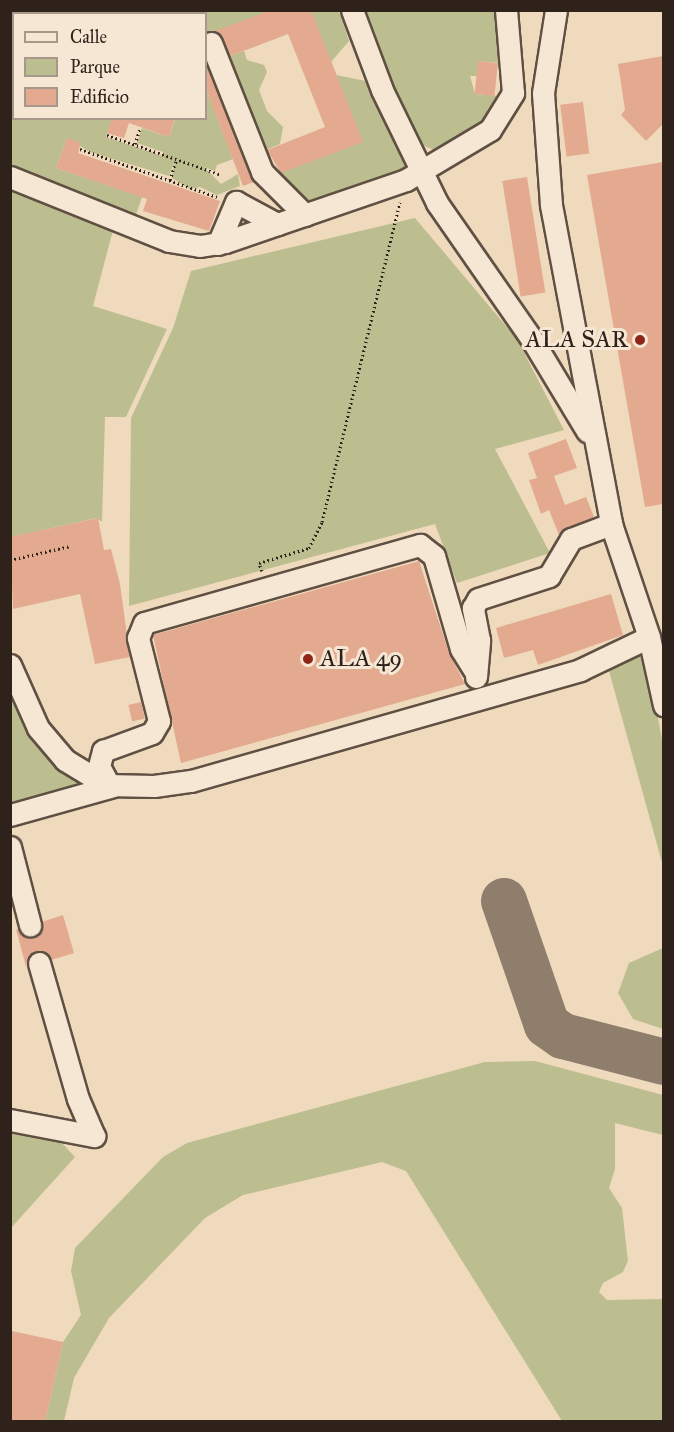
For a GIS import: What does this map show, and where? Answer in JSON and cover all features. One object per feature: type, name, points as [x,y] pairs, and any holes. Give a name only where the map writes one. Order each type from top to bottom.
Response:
[{"type":"lane","points":[[352,10],[414,176],[544,358],[594,441]]},
{"type":"lane","points":[[10,177],[154,237],[193,246],[218,244],[264,223],[305,215],[414,176],[490,130],[507,108],[513,88],[506,10]]},
{"type":"lane","points":[[556,10],[544,75],[543,130],[578,352],[611,524],[649,637],[663,705]]},
{"type":"lane","points":[[212,43],[262,172],[266,192],[264,223]]},
{"type":"lane","points":[[262,172],[305,215]]},
{"type":"lane","points":[[218,244],[234,203],[244,202],[264,223]]},
{"type":"lane","points":[[544,358],[561,367],[571,363],[578,352]]},
{"type":"lane","points":[[474,670],[480,640],[473,608],[478,599],[549,576],[571,539],[611,524]]},
{"type":"lane","points":[[111,786],[99,766],[103,751],[152,732],[159,721],[138,638],[144,623],[420,545],[434,556],[461,649],[474,670],[483,698]]},
{"type":"lane","points":[[30,925],[10,846],[20,812],[111,786],[191,781],[580,670],[649,637]]},
{"type":"lane","points":[[10,665],[46,739],[75,768],[111,786]]},
{"type":"lane","points":[[10,1120],[94,1136],[78,1099],[39,963]]},
{"type":"path","points":[[135,144],[140,129]]},
{"type":"path","points":[[107,135],[219,174]]},
{"type":"path","points":[[80,149],[228,200]]},
{"type":"path","points":[[170,180],[177,159]]},
{"type":"path","points":[[267,561],[309,548],[322,522],[414,176]]},
{"type":"path","points":[[10,560],[70,546]]},
{"type":"green space","points":[[115,10],[271,11],[207,36],[207,12]]},
{"type":"green space","points":[[10,11],[70,11],[12,12],[12,120],[112,120],[106,137],[163,156],[163,152],[137,143],[142,128],[169,137],[175,120],[207,120],[207,92],[233,159],[217,165],[215,171],[204,167],[221,184],[238,174],[240,186],[217,195],[200,187],[190,189],[172,178],[174,163],[169,176],[90,152],[67,138],[56,168],[142,197],[134,221],[11,169]]},
{"type":"green space","points":[[311,11],[339,11],[349,41],[331,62]]},
{"type":"green space","points":[[364,11],[503,11],[501,63],[478,61],[477,76],[470,76],[475,94],[499,96],[497,115],[438,152],[416,142]]},
{"type":"green space","points":[[244,51],[247,60],[264,65],[267,72],[259,90],[267,111],[283,127],[280,144],[263,151],[227,57]]},
{"type":"green space","points":[[336,75],[366,81],[406,167],[305,205],[272,176],[362,142]]},
{"type":"green space","points":[[10,186],[113,230],[93,306],[167,329],[126,417],[105,417],[102,522],[97,518],[11,537]]},
{"type":"green space","points":[[415,218],[517,339],[564,430],[495,449],[550,553],[457,583],[435,524],[129,606],[131,418],[173,328],[191,271]]},
{"type":"green space","points":[[638,655],[648,665],[663,745],[663,866],[609,671]]},
{"type":"green space","points":[[19,698],[80,787],[11,807],[11,700]]},
{"type":"green space","points":[[664,948],[663,1029],[633,1019],[618,993],[629,963]]},
{"type":"green space","points":[[535,1061],[663,1095],[663,1135],[615,1123],[615,1169],[609,1188],[622,1208],[628,1261],[623,1272],[603,1283],[599,1292],[607,1300],[663,1299],[663,1421],[562,1421],[406,1171],[382,1162],[243,1195],[205,1218],[109,1318],[74,1378],[64,1421],[45,1422],[63,1342],[81,1315],[71,1271],[75,1248],[163,1157],[187,1143],[485,1062]]},
{"type":"green space","points":[[10,1127],[60,1141],[75,1157],[11,1228]]},
{"type":"building","points":[[271,10],[311,10],[363,142],[281,173],[267,150],[325,127],[288,34],[230,56],[215,31]]},
{"type":"building","points":[[663,56],[663,124],[646,141],[621,115],[625,110],[618,64]]},
{"type":"building","points":[[478,61],[498,63],[494,96],[475,94]]},
{"type":"building","points":[[207,66],[254,182],[243,186],[207,92]]},
{"type":"building","points":[[583,102],[589,154],[567,156],[560,105]]},
{"type":"building","points":[[111,120],[174,120],[169,137],[129,123],[124,138],[107,133]]},
{"type":"building","points":[[67,138],[81,143],[78,153],[220,201],[209,231],[143,211],[147,199],[56,168]]},
{"type":"building","name":"ALA SAR","points":[[663,162],[663,504],[645,507],[587,175]]},
{"type":"building","points":[[527,177],[545,293],[521,296],[502,181]]},
{"type":"building","points":[[566,439],[577,468],[554,476],[565,505],[586,497],[594,517],[559,535],[549,510],[541,514],[529,480],[537,478],[528,453]]},
{"type":"building","points":[[98,518],[104,550],[111,549],[120,584],[130,657],[95,664],[80,594],[13,609],[10,537]]},
{"type":"building","name":"ALA 49","points":[[419,561],[449,653],[465,684],[181,763],[153,635]]},
{"type":"building","points":[[611,594],[623,635],[538,665],[533,650],[504,658],[496,628]]},
{"type":"building","points":[[141,702],[145,719],[132,721],[128,705]]},
{"type":"building","points":[[63,915],[74,953],[51,960],[36,951],[29,955],[26,967],[16,929],[34,937],[42,922]]},
{"type":"building","points":[[12,1331],[63,1342],[45,1422],[10,1422]]},
{"type":"taxiway","points":[[504,901],[547,1025],[563,1036],[664,1062]]},
{"type":"place","name":"ALA SAR","points":[[640,340]]},
{"type":"place","name":"ALA 49","points":[[308,659]]}]
